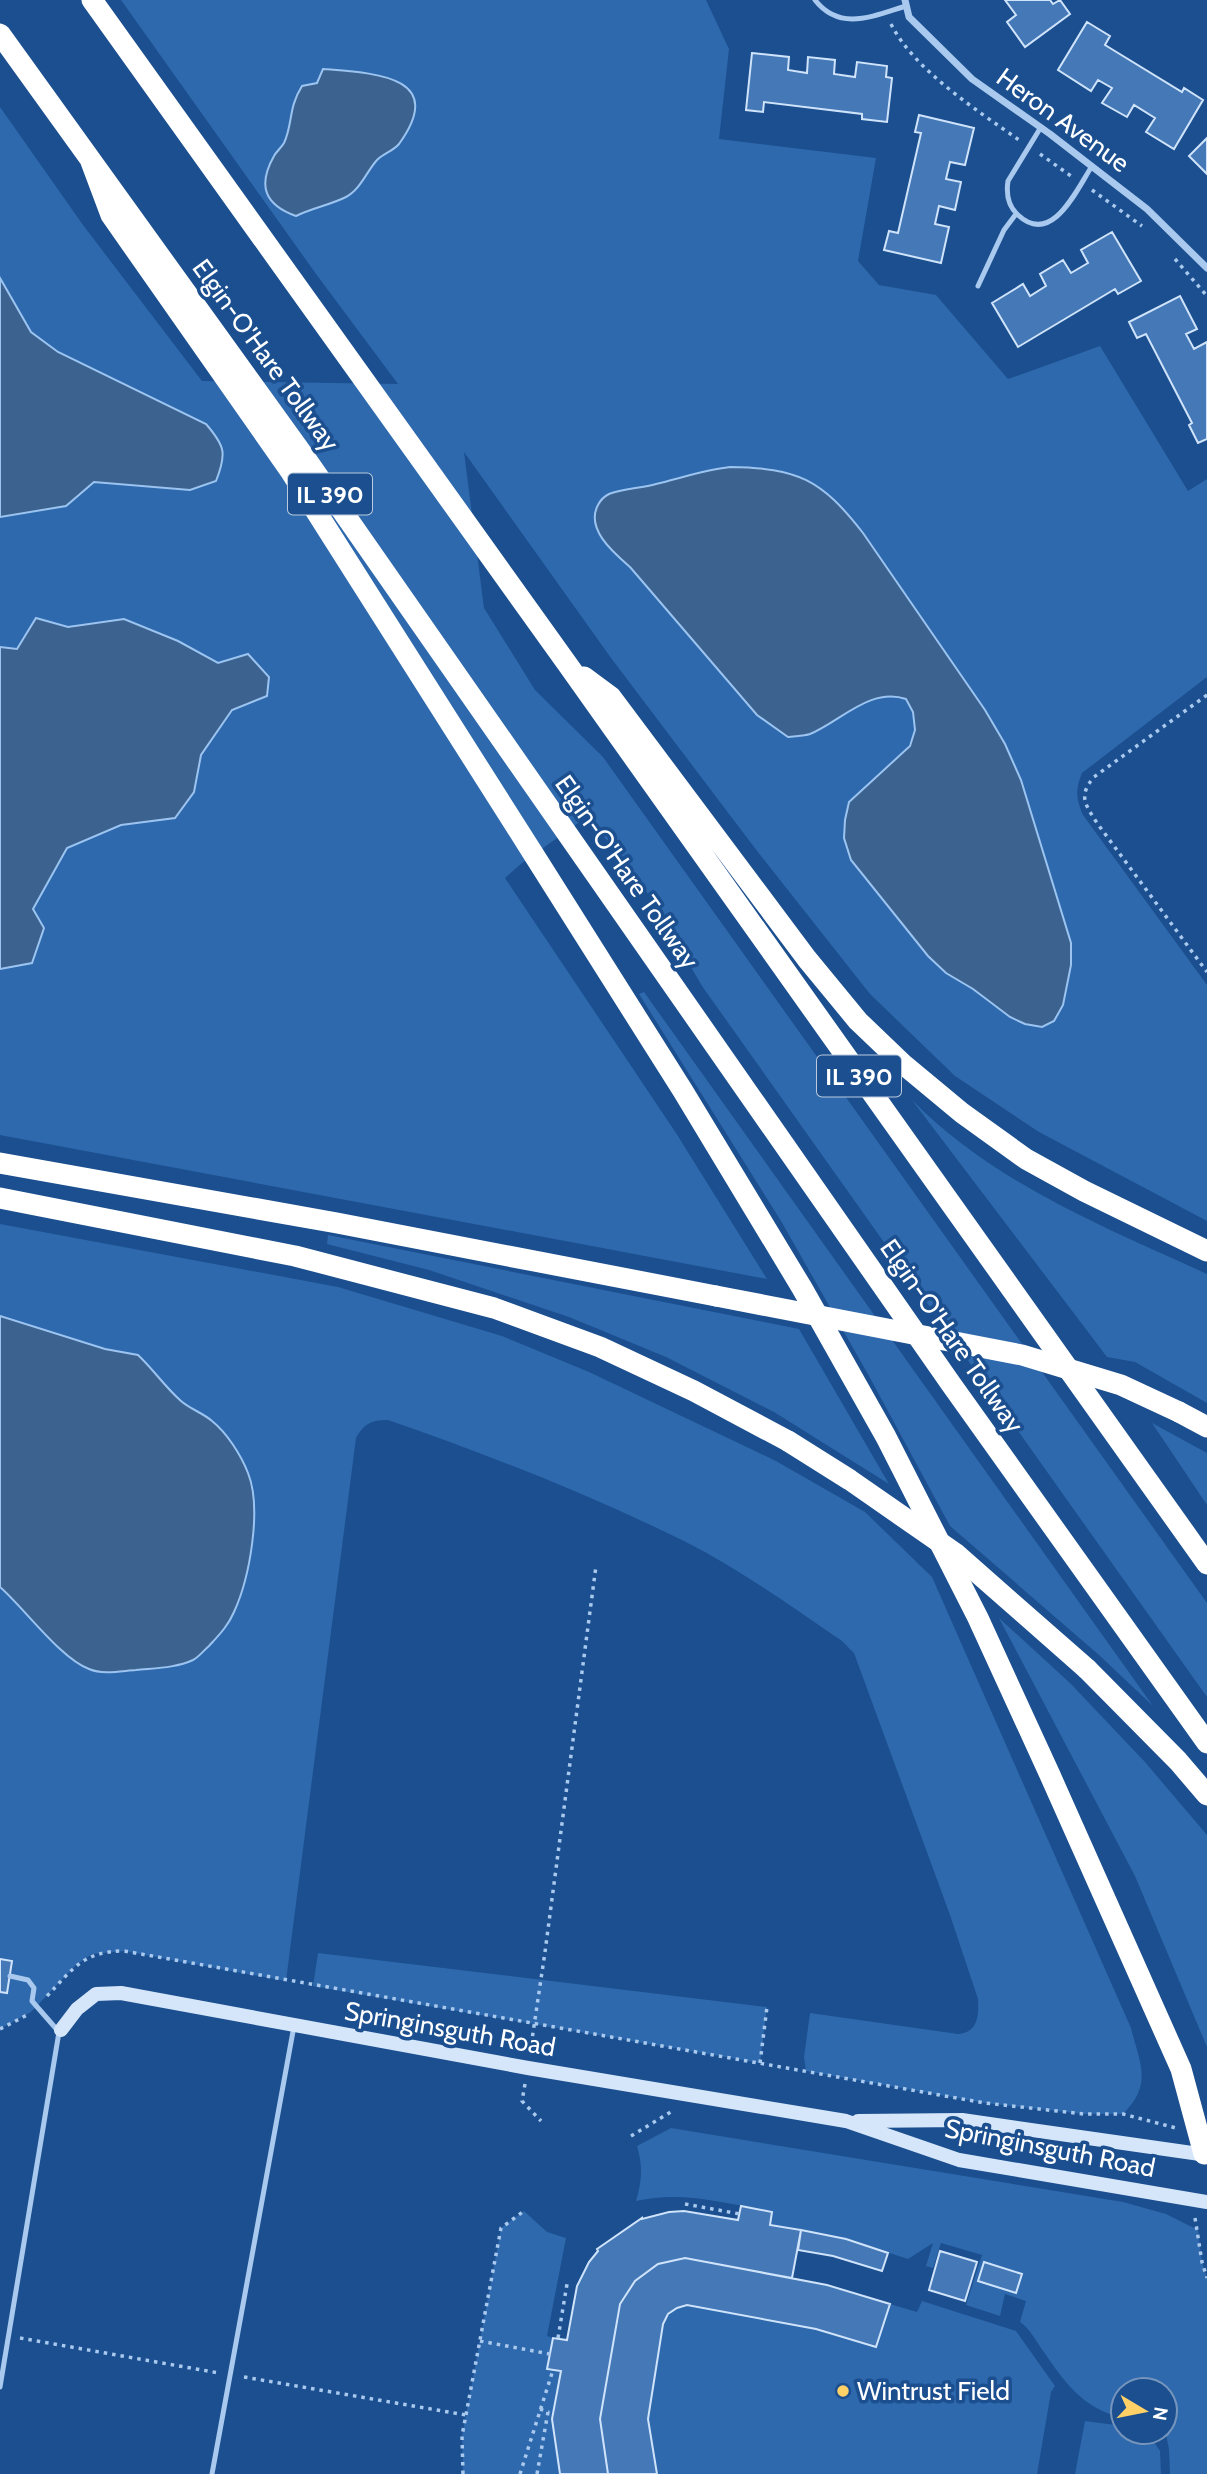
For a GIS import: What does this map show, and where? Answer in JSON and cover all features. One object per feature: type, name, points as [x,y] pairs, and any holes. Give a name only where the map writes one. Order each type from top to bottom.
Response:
[{"type":"highway","name":"IL 390","points":[[92,0],[1207,1564]]},
{"type":"highway","name":"Elgin-O'Hare Tollway","points":[[0,34],[299,448],[951,1384],[1207,1742]]},
{"type":"highway","points":[[90,159],[111,215],[291,472],[534,855],[711,1137],[802,1288],[886,1437],[978,1618],[1068,1813],[1181,2069],[1206,2158]]},
{"type":"highway","points":[[568,665],[611,697],[807,959],[858,1021],[903,1065],[962,1113],[1027,1158],[1084,1191],[1207,1251]]},
{"type":"highway","points":[[0,1163],[337,1223],[1022,1355],[1121,1385],[1207,1427]]},
{"type":"highway","points":[[0,1198],[295,1255],[494,1308],[600,1347],[694,1391],[788,1441],[850,1480],[955,1553],[1087,1669],[1178,1760],[1207,1795]]},
{"type":"street","name":"Heron Avenue","points":[[906,3],[909,17],[972,79],[1041,127],[1147,209],[1207,268]]},
{"type":"street","name":"Springinsguth Road","points":[[61,2030],[77,2009],[96,1994],[121,1993],[527,2068],[846,2121],[959,2160],[1207,2202]]},
{"type":"street","name":"Springinsguth Road","points":[[846,2121],[962,2120],[1206,2158]]},
{"type":"lane","points":[[815,0],[833,17],[858,20],[906,3]]},
{"type":"lane","points":[[1041,127],[1008,181],[1007,196],[1016,214],[1031,223],[1049,223],[1062,212],[1092,166]]},
{"type":"lane","points":[[978,286],[1004,230],[1016,214]]},
{"type":"lane","points":[[0,2386],[59,2032],[32,2001],[34,1988],[28,1980],[10,1976]]},
{"type":"lane","points":[[212,2474],[294,2026]]},
{"type":"path","points":[[1207,695],[1094,777],[1084,795],[1086,805],[1097,823],[1207,972]]},
{"type":"path","points":[[541,2121],[522,2102],[596,1566]]},
{"type":"path","points":[[0,2029],[31,2012],[76,1965],[92,1954],[124,1951],[985,2103],[1084,2114],[1123,2114],[1173,2127]]},
{"type":"path","points":[[760,2063],[767,2007]]},
{"type":"path","points":[[631,2136],[698,2096]]},
{"type":"path","points":[[685,2204],[740,2214]]},
{"type":"path","points":[[463,2474],[461,2436],[501,2228],[524,2211]]},
{"type":"path","points":[[1198,2230],[1207,2278]]},
{"type":"path","points":[[558,2338],[567,2284]]},
{"type":"path","points":[[480,2341],[550,2354]]},
{"type":"path","points":[[520,2474],[553,2370]]},
{"type":"path","points":[[537,2474],[548,2412],[540,2409]]},
{"type":"shaded area","points":[[121,0],[706,0],[729,49],[719,139],[876,158],[858,261],[879,285],[936,295],[1008,379],[1100,346],[1188,491],[1207,479],[1207,677],[1082,773],[1077,794],[1083,815],[1207,985],[1207,1221],[1039,1132],[955,1076],[870,994],[754,847],[611,658],[464,452],[484,608],[535,690],[603,757],[1207,1603],[1207,1697],[702,986],[649,895],[588,816],[505,878],[676,1133],[767,1279],[0,1135],[0,969],[32,963],[32,910],[67,848],[121,825],[175,818],[194,792],[201,755],[232,710],[267,696],[218,663],[178,641],[124,619],[68,627],[37,618],[17,649],[0,647],[0,517],[66,506],[94,482],[190,490],[126,387],[58,353],[31,332],[0,278],[0,107],[83,225],[202,381],[398,384],[316,274]],"holes":[[[317,83],[397,147],[379,158],[348,196],[296,216],[274,156],[284,143],[302,86]],[[730,467],[767,468],[791,473],[1005,744],[1021,780],[1071,943],[1068,983],[1054,1021],[989,1002],[946,973],[851,860],[898,760],[912,738],[913,716],[906,699],[893,697],[867,701],[808,734],[610,549],[607,494]]]},
{"type":"shaded area","points":[[323,69],[382,76],[398,82],[410,91],[415,104],[412,121],[399,144],[377,160],[351,194],[296,216],[271,200],[265,185],[266,176],[274,156],[287,136],[302,86],[317,83]]},
{"type":"shaded area","points":[[0,278],[31,332],[58,352],[206,424],[222,450],[222,463],[216,481],[190,490],[94,482],[66,506],[0,517]]},
{"type":"shaded area","points":[[730,467],[791,474],[806,480],[834,500],[863,533],[985,710],[1005,744],[1021,780],[1071,943],[1071,965],[1063,1005],[1054,1021],[1042,1027],[1025,1024],[1010,1017],[973,989],[946,973],[928,956],[851,860],[844,838],[849,802],[910,746],[915,730],[913,712],[906,699],[893,697],[868,701],[810,734],[788,737],[757,715],[630,567],[609,548],[598,531],[595,514],[599,503],[609,494]]},
{"type":"shaded area","points":[[36,618],[68,627],[124,619],[178,641],[218,663],[248,654],[269,677],[267,696],[232,710],[201,755],[194,792],[175,818],[121,825],[67,848],[33,909],[44,928],[32,963],[0,969],[0,647],[17,649]]},
{"type":"shaded area","points":[[644,992],[1153,1706],[1099,1655],[950,1526],[781,1221],[639,994]]},
{"type":"shaded area","points":[[912,1100],[943,1129],[1013,1179],[1089,1220],[1207,1274],[1207,1403],[1135,1362],[1107,1357]]},
{"type":"shaded area","points":[[0,1224],[338,1287],[502,1336],[589,1372],[776,1461],[865,1512],[932,1577],[1131,2028],[1142,2073],[1138,2093],[1132,2103],[1123,2114],[1084,2114],[985,2103],[806,2071],[804,2057],[810,2013],[958,2034],[973,2027],[978,2011],[978,1999],[950,1915],[854,1653],[842,1641],[764,1588],[684,1541],[538,1476],[388,1420],[369,1424],[356,1438],[286,1981],[124,1951],[92,1954],[76,1965],[31,2012],[0,2029],[0,1992],[7,1993],[12,1961],[0,1959]]},
{"type":"shaded area","points":[[328,1235],[799,1329],[889,1484],[774,1412],[666,1357],[569,1317],[429,1270],[327,1244]]},
{"type":"shaded area","points":[[0,1316],[105,1349],[138,1355],[181,1401],[218,1426],[242,1459],[252,1488],[254,1505],[252,1542],[245,1580],[229,1622],[193,1660],[173,1666],[118,1672],[89,1669],[55,1644],[0,1587]]},
{"type":"shaded area","points":[[1152,1423],[1207,1453],[1207,1505]]},
{"type":"shaded area","points":[[999,1618],[1070,1683],[1145,1762],[1207,1835],[1207,2047],[1135,1876]]},
{"type":"shaded area","points":[[318,1953],[767,2007],[760,2063],[313,1986]]},
{"type":"shaded area","points":[[671,2128],[1123,2202],[1166,2214],[1198,2230],[1207,2278],[1207,2474],[1170,2474],[1168,2446],[1179,2446],[1179,2376],[1109,2376],[1109,2413],[1096,2407],[1075,2392],[1029,2330],[1020,2322],[1026,2301],[1005,2294],[1000,2316],[966,2305],[982,2255],[941,2243],[933,2268],[926,2266],[933,2243],[908,2259],[846,2239],[770,2225],[772,2211],[688,2197],[636,2201],[641,2174],[637,2146]]},
{"type":"shaded area","points":[[524,2211],[547,2232],[566,2238],[547,2336],[553,2338],[548,2369],[561,2371],[552,2419],[560,2474],[463,2474],[462,2436],[501,2228]]},
{"type":"shaded area","name":"Wintrust Field","points":[[922,2301],[1016,2331],[1055,2386],[1051,2392],[1037,2474],[657,2474],[648,2419],[663,2324],[676,2309],[687,2305],[816,2329],[876,2347],[890,2304],[917,2312]]},
{"type":"shaded area","points":[[1085,2421],[1109,2424],[1109,2446],[1157,2446],[1160,2451],[1161,2474],[1075,2474]]},
{"type":"building","points":[[1005,0],[1050,0],[1053,4],[1060,0],[1070,14],[1025,47],[1007,22],[1016,15]]},
{"type":"building","points":[[1087,22],[1110,36],[1105,45],[1182,92],[1184,88],[1203,100],[1174,149],[1146,132],[1155,118],[1134,105],[1127,117],[1102,103],[1112,88],[1098,80],[1091,91],[1058,70]]},
{"type":"building","points":[[752,53],[789,57],[788,70],[807,73],[808,57],[835,60],[834,74],[855,77],[857,62],[887,66],[886,77],[892,78],[887,122],[862,119],[862,114],[764,102],[763,112],[746,110]]},
{"type":"building","points":[[919,115],[974,128],[965,165],[950,162],[946,179],[961,182],[955,210],[939,206],[935,224],[949,227],[941,263],[884,250],[889,231],[898,233],[921,133],[915,132]]},
{"type":"building","points":[[1207,138],[1207,174],[1189,156]]},
{"type":"building","points":[[1112,232],[1141,281],[1118,294],[1115,289],[1018,347],[992,303],[1023,284],[1030,296],[1046,286],[1040,274],[1063,260],[1071,273],[1088,263],[1081,250]]},
{"type":"building","points":[[1180,296],[1197,329],[1186,334],[1194,349],[1207,342],[1207,439],[1198,443],[1189,425],[1192,423],[1146,334],[1137,338],[1129,322]]},
{"type":"building","points":[[0,1959],[12,1961],[7,1993],[0,1992]]},
{"type":"building","points":[[741,2206],[772,2212],[770,2225],[801,2230],[792,2278],[685,2258],[658,2264],[635,2281],[620,2304],[600,2419],[608,2474],[560,2474],[552,2419],[561,2371],[547,2369],[553,2338],[567,2340],[577,2286],[597,2249],[642,2218],[684,2211],[738,2220]]},
{"type":"building","points":[[801,2230],[846,2239],[888,2253],[882,2271],[833,2256],[798,2250]]},
{"type":"building","points":[[940,2251],[977,2262],[965,2301],[929,2290]]},
{"type":"building","points":[[685,2258],[827,2285],[890,2304],[876,2347],[816,2329],[687,2305],[677,2308],[668,2314],[663,2324],[648,2419],[657,2474],[608,2474],[600,2419],[620,2304],[635,2281],[658,2264]]},
{"type":"building","points":[[984,2262],[1022,2274],[1016,2293],[978,2281]]},
{"type":"place","name":"Wintrust Field","points":[[843,2391]]}]
